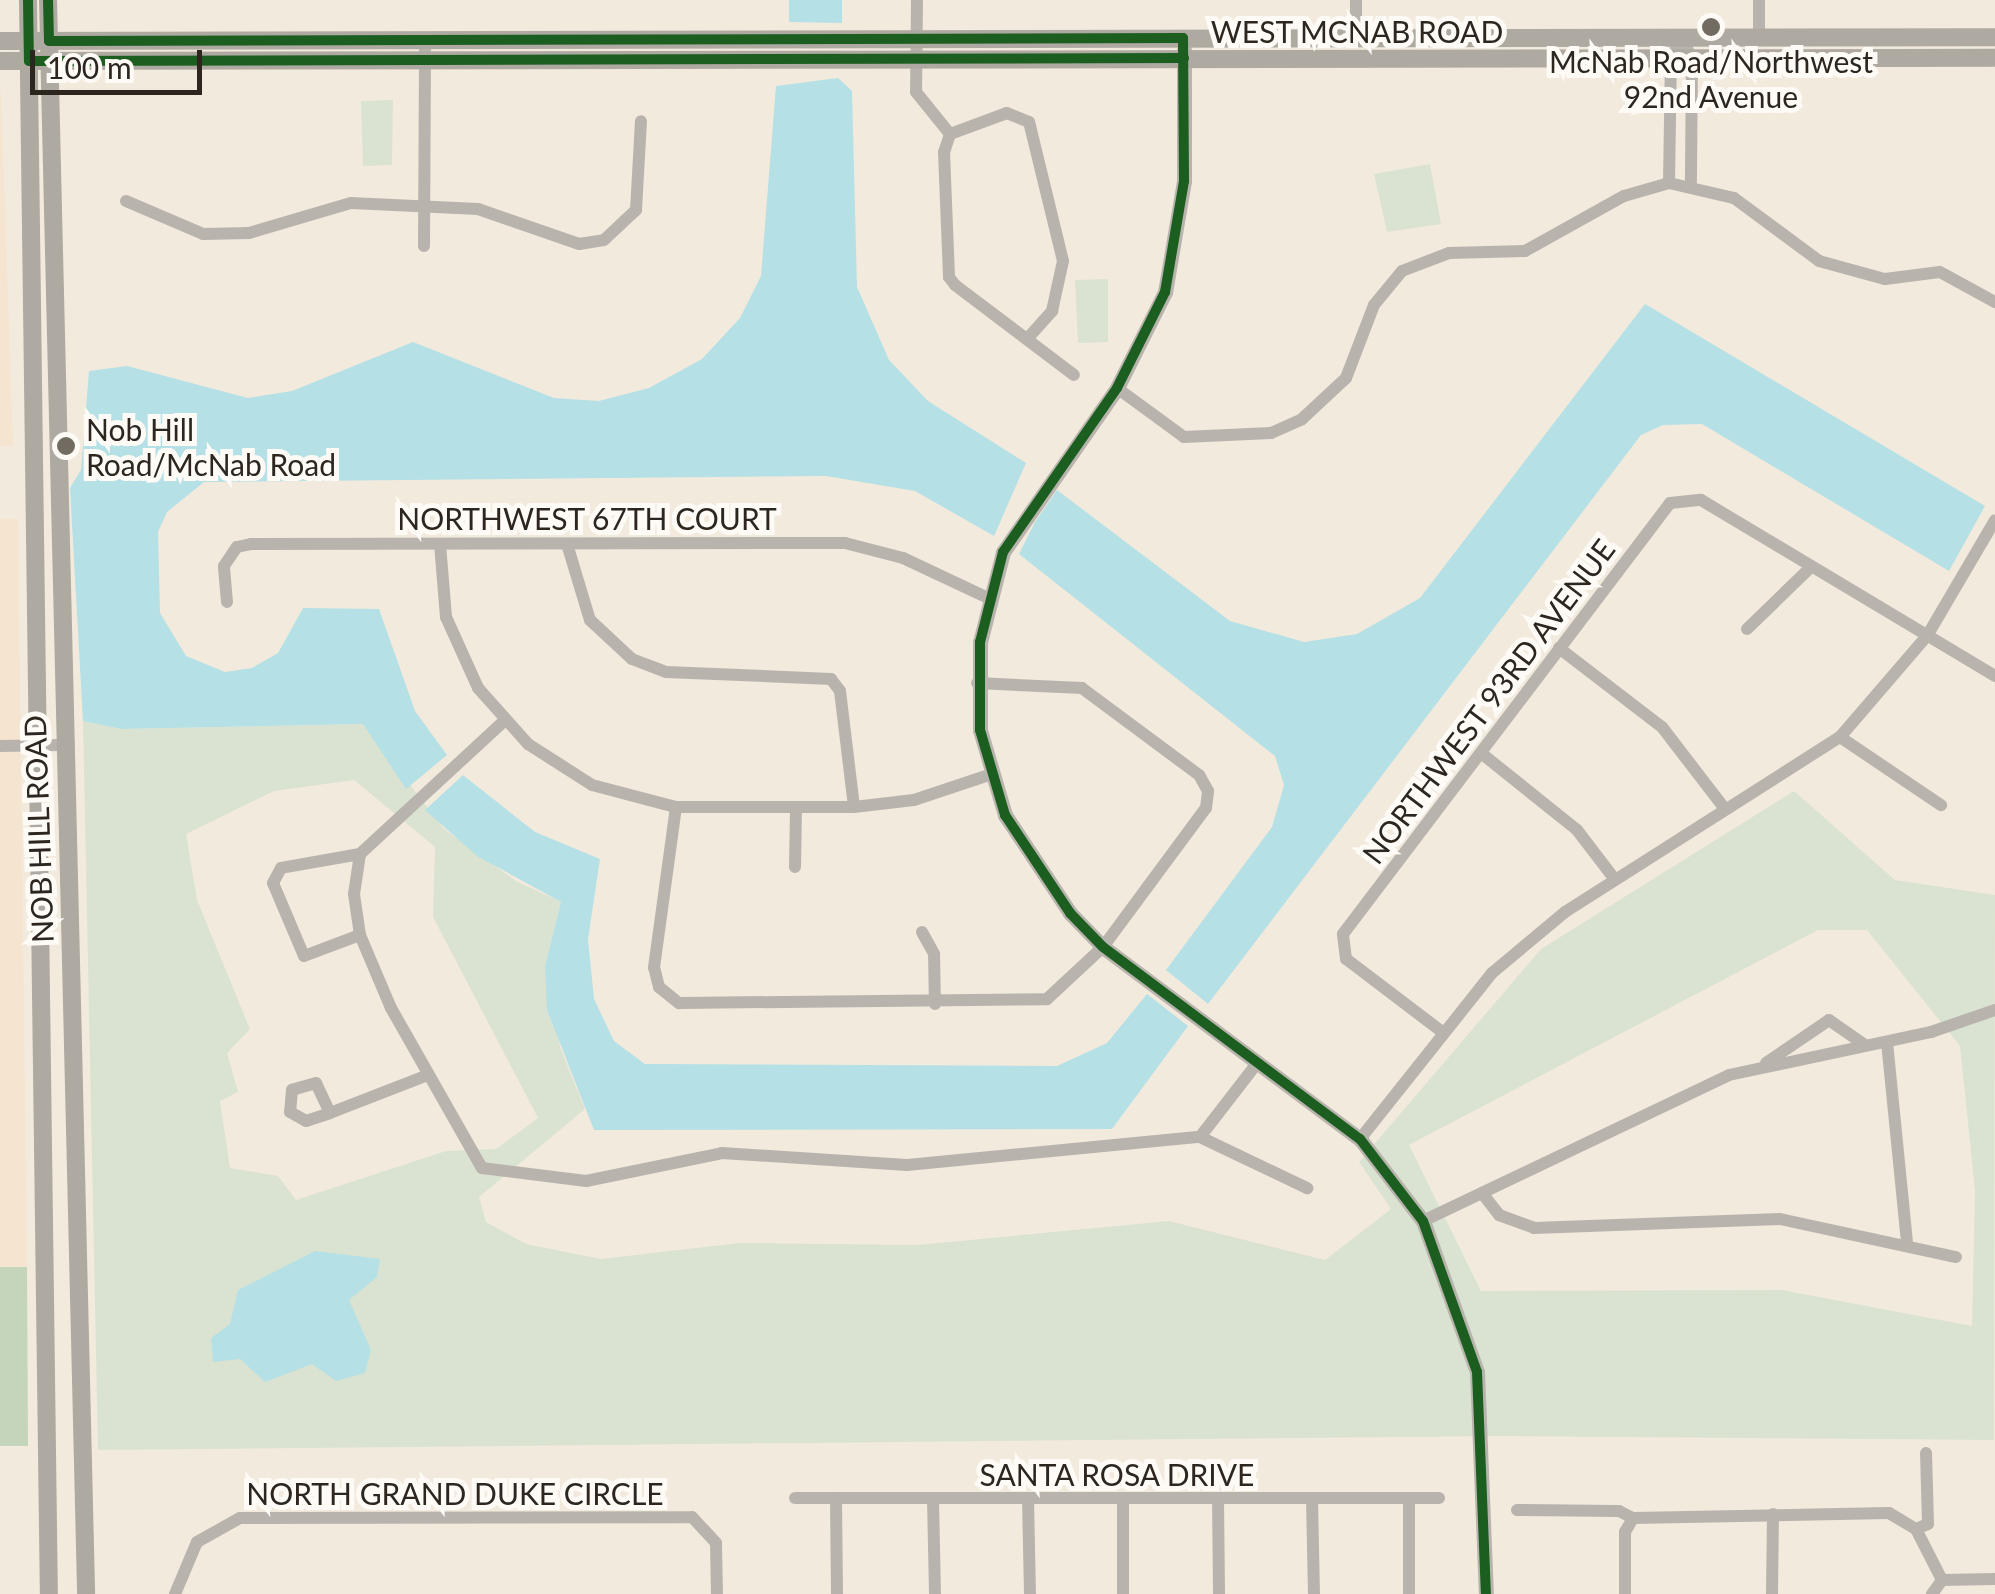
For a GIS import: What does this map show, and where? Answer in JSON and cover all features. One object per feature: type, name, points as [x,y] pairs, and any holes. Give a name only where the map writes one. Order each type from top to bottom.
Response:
[{"type":"main road","name":"NOB HILL ROAD","points":[[28,0],[34,746],[49,1594]]},
{"type":"main road","name":"NOB HILL ROAD","points":[[48,0],[61,745],[86,1594]]},
{"type":"main road","name":"WEST MCNAB ROAD","points":[[0,41],[1995,37]]},
{"type":"main road","name":"WEST MCNAB ROAD","points":[[0,62],[1995,58]]},
{"type":"street","points":[[916,0],[920,104],[950,134]]},
{"type":"street","points":[[1356,0],[1356,38]]},
{"type":"street","points":[[1759,0],[1759,37]]},
{"type":"street","points":[[1184,38],[1178,242],[1146,336],[1117,388],[1023,513],[986,597],[977,683],[989,775],[1023,851],[1103,947],[1360,1139],[1424,1221],[1477,1372],[1486,1594]]},
{"type":"street","points":[[1669,183],[1671,58],[1681,38]]},
{"type":"street","points":[[1681,38],[1692,58],[1691,182]]},
{"type":"street","points":[[424,246],[426,40]]},
{"type":"street","points":[[950,134],[1008,113],[1029,122],[1063,278],[1052,311],[1027,340]]},
{"type":"street","points":[[126,201],[182,228],[226,236],[338,205],[425,206],[507,216],[552,240],[604,240],[636,210],[640,121]]},
{"type":"street","points":[[950,134],[944,152],[949,277],[1074,376]]},
{"type":"street","points":[[1117,388],[1184,437],[1272,434],[1302,420],[1346,378],[1374,306],[1402,271],[1450,253],[1526,251],[1624,196],[1669,183],[1691,182],[1734,198],[1819,261],[1885,278],[1940,272],[1995,302]]},
{"type":"street","name":"NORTHWEST 93RD AVENUE","points":[[1441,1031],[1346,958],[1341,945],[1670,502],[1686,497],[1811,567]]},
{"type":"street","points":[[1360,1139],[1441,1031],[1492,973],[1614,877],[1840,736],[1926,636],[1995,520]]},
{"type":"street","name":"NORTHWEST 67TH COURT","points":[[228,602],[224,566],[238,547],[440,544],[846,543],[903,558],[986,597]]},
{"type":"street","points":[[440,544],[446,617],[504,722],[592,785],[676,806],[889,806],[989,775]]},
{"type":"street","points":[[567,544],[590,620],[632,659],[666,672],[830,680],[840,690],[854,806]]},
{"type":"street","points":[[1747,629],[1811,567],[1995,676]]},
{"type":"street","points":[[1559,648],[1662,727],[1724,808]]},
{"type":"street","points":[[676,806],[654,944],[666,996],[680,1003],[935,1004],[1047,999],[1103,947],[1206,808],[1208,791],[1199,775],[1082,688],[977,683]]},
{"type":"street","points":[[360,935],[304,956],[274,874],[360,854],[504,722]]},
{"type":"street","points":[[1840,736],[1942,805]]},
{"type":"street","points":[[0,746],[61,745]]},
{"type":"street","points":[[1481,753],[1577,830],[1614,877]]},
{"type":"street","points":[[795,866],[796,808]]},
{"type":"street","points":[[360,854],[360,935],[428,1075],[482,1168],[561,1181],[722,1153],[908,1165],[1200,1138],[1307,1188]]},
{"type":"street","points":[[922,932],[934,954],[935,1004]]},
{"type":"street","points":[[1764,1066],[1887,1042],[1995,1010]]},
{"type":"street","points":[[1424,1221],[1764,1066],[1829,1020],[1866,1045]]},
{"type":"street","points":[[1887,1042],[1907,1241]]},
{"type":"street","points":[[1200,1138],[1258,1062]]},
{"type":"street","points":[[330,1113],[428,1075]]},
{"type":"street","points":[[1482,1193],[1500,1215],[1534,1228],[1780,1220],[1907,1241],[1929,1256],[1956,1257]]},
{"type":"street","points":[[1916,1529],[1928,1524],[1926,1453]]},
{"type":"street","name":"SANTA ROSA DRIVE","points":[[795,1498],[1439,1498]]},
{"type":"street","points":[[836,1498],[837,1594]]},
{"type":"street","points":[[1123,1498],[1123,1594]]},
{"type":"street","points":[[1218,1498],[1219,1594]]},
{"type":"street","points":[[933,1499],[935,1594]]},
{"type":"street","points":[[1028,1499],[1030,1594]]},
{"type":"street","points":[[1312,1499],[1314,1594]]},
{"type":"street","points":[[1409,1499],[1410,1594]]},
{"type":"street","points":[[1517,1510],[1619,1510],[1633,1518],[1890,1514],[1916,1529],[1942,1580]]},
{"type":"street","points":[[1772,1594],[1773,1514]]},
{"type":"street","name":"NORTH GRAND DUKE CIRCLE","points":[[176,1594],[197,1542],[240,1518],[692,1517],[712,1532],[717,1594]]},
{"type":"street","points":[[1626,1594],[1633,1518]]},
{"type":"street","points":[[1942,1580],[1995,1579]]},
{"type":"street","points":[[1932,1594],[1942,1580]]},
{"type":"shaded area","points":[[1,92],[13,446],[0,446]]},
{"type":"shaded area","points":[[0,519],[18,519],[27,1267],[0,1267]]},
{"type":"green space","points":[[393,100],[392,165],[363,166],[361,101]]},
{"type":"green space","points":[[1430,164],[1441,224],[1387,232],[1374,174]]},
{"type":"green space","points":[[1108,279],[1108,342],[1078,343],[1075,280]]},
{"type":"green space","points":[[83,721],[121,729],[363,724],[444,829],[516,881],[561,902],[545,966],[560,1047],[585,1109],[479,1197],[486,1222],[526,1244],[601,1259],[739,1243],[917,1245],[1169,1221],[1325,1260],[1391,1209],[1359,1162],[1541,949],[1794,791],[1895,880],[1995,895],[1994,1440],[1502,1436],[98,1450]],"holes":[[[354,780],[435,847],[433,917],[538,1118],[496,1149],[446,1151],[296,1200],[278,1176],[230,1168],[220,1101],[238,1092],[227,1053],[250,1029],[197,900],[186,834],[274,791]],[[1818,930],[1867,930],[1960,1046],[1975,1191],[1972,1326],[1782,1290],[1481,1291],[1409,1145]]]},
{"type":"green space","points":[[0,1267],[27,1267],[28,1446],[0,1446]]},
{"type":"water","points":[[789,0],[842,0],[842,23],[789,22]]},
{"type":"water","points":[[838,78],[852,91],[857,287],[889,360],[928,401],[1026,463],[994,536],[915,491],[826,476],[204,482],[167,512],[158,532],[160,613],[186,656],[225,672],[252,668],[278,653],[303,608],[379,609],[415,711],[447,755],[406,789],[363,724],[121,729],[83,721],[70,488],[81,470],[89,371],[127,366],[248,398],[292,391],[413,342],[554,398],[599,401],[649,388],[702,359],[740,318],[761,276],[776,86]]},
{"type":"water","points":[[1645,304],[1985,506],[1949,571],[1702,424],[1663,425],[1641,435],[1208,1004],[1166,970],[1272,827],[1284,785],[1275,756],[1019,554],[1035,522],[1057,490],[1230,621],[1304,642],[1357,634],[1420,598]]},
{"type":"water","points":[[463,775],[535,832],[600,859],[588,939],[594,999],[614,1041],[645,1064],[1057,1066],[1107,1043],[1147,994],[1188,1026],[1112,1129],[594,1130],[547,1010],[545,966],[561,902],[477,856],[425,810]]},
{"type":"water","points":[[315,1251],[380,1259],[377,1277],[349,1300],[371,1350],[365,1373],[336,1381],[312,1364],[265,1382],[240,1359],[213,1362],[211,1338],[230,1324],[238,1290]]},
{"type":"cycle path","points":[[28,0],[29,61],[1184,58]]},
{"type":"cycle path","points":[[48,0],[49,41],[1183,38],[1184,181],[1165,292],[1117,388],[1003,552],[980,642],[980,730],[1005,815],[1070,913],[1103,947],[1360,1139],[1423,1221],[1477,1372],[1486,1594]]},
{"type":"place","name":"McNab Road/Northwest 92nd Avenue","points":[[1711,27]]},
{"type":"place","name":"Nob Hill Road/McNab Road","points":[[66,446]]}]
